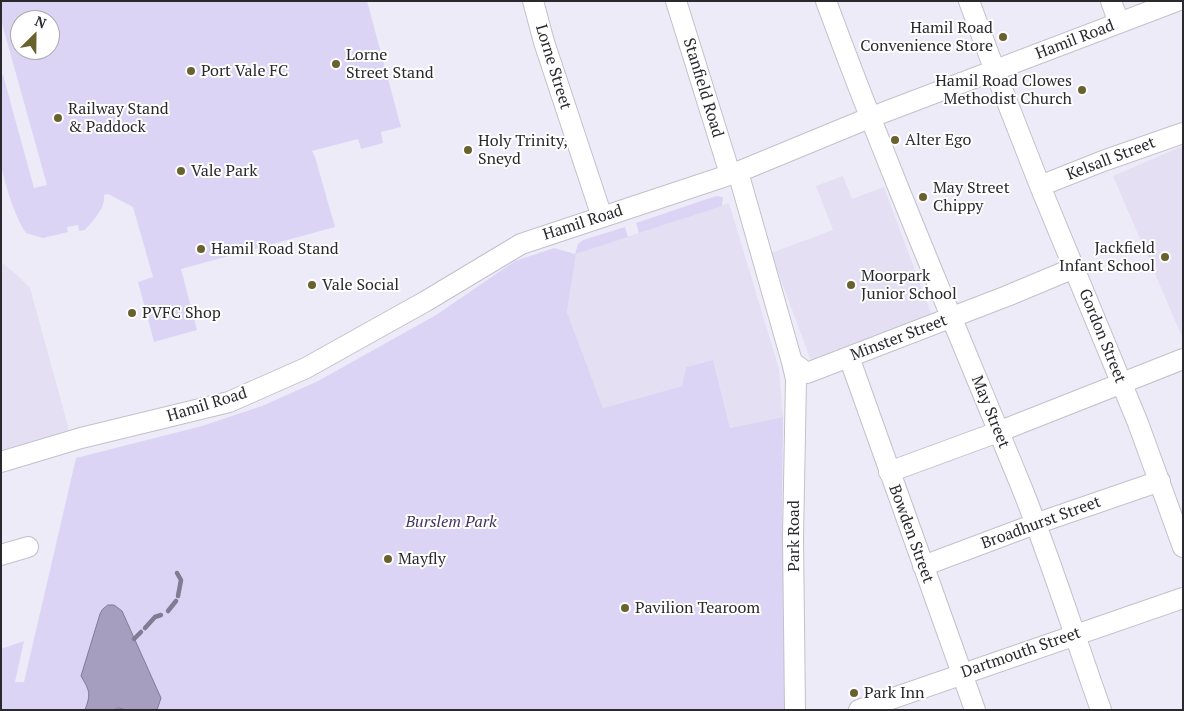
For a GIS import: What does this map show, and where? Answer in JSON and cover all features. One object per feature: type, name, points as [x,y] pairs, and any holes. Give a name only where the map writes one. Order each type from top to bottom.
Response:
[{"type":"street","name":"Lorne Street","points":[[533,1],[544,42],[602,217]]},
{"type":"street","name":"Stanfield Road","points":[[676,1],[734,173]]},
{"type":"street","name":"May Street","points":[[826,1],[869,118],[952,317],[1035,524],[1101,710]]},
{"type":"street","name":"Gordon Street","points":[[969,1],[1040,186],[1122,383],[1183,547]]},
{"type":"street","points":[[1111,1],[1119,23]]},
{"type":"street","name":"Hamil Road","points":[[1,462],[81,438],[229,402],[306,368],[426,301],[521,244],[734,173],[869,118],[1177,1]]},
{"type":"street","name":"Kelsall Street","points":[[1040,186],[1103,161],[1183,133]]},
{"type":"street","name":"Park Road","points":[[734,173],[799,368],[796,379],[793,532],[795,710]]},
{"type":"street","name":"Minster Street","points":[[799,368],[849,357],[1074,268]]},
{"type":"street","name":"Bowden Street","points":[[849,357],[975,710]]},
{"type":"street","points":[[889,472],[998,432],[1183,359]]},
{"type":"street","name":"Broadhurst Street","points":[[924,566],[1035,524],[1160,482]]},
{"type":"street","points":[[1,555],[28,547]]},
{"type":"street","name":"Dartmouth Street","points":[[859,710],[1183,598]]},
{"type":"shaded area","name":"Jackfield Infant School","points":[[1183,146],[1183,339],[1113,176]]},
{"type":"shaded area","name":"Moorpark Junior School","points":[[843,176],[852,199],[884,187],[932,316],[811,361],[771,253],[833,230],[816,186]]},
{"type":"shaded area","points":[[729,203],[779,369],[783,417],[730,428],[713,360],[686,367],[682,386],[603,408],[567,312],[576,254]]},
{"type":"shaded area","points":[[1,262],[30,288],[68,426],[68,442],[1,462]]},
{"type":"shaded area","points":[[108,605],[114,605],[122,611],[161,698],[157,710],[118,708],[113,710],[85,710],[89,693],[81,676],[100,614]]},
{"type":"green space","name":"Vale Park","points":[[1,1],[367,1],[401,127],[381,132],[383,143],[361,149],[358,139],[312,151],[335,227],[181,269],[197,330],[154,342],[138,282],[153,277],[133,207],[108,194],[104,195],[101,209],[85,230],[79,231],[78,225],[67,227],[68,232],[43,238],[26,233],[18,218],[7,188],[1,161],[1,75],[3,75],[34,188],[47,185],[12,60],[60,60],[60,10],[10,10],[10,52],[1,20]]},
{"type":"green space","points":[[716,196],[723,197],[722,206],[639,233],[636,223]]},
{"type":"green space","name":"Burslem Park","points":[[625,227],[628,237],[576,254],[567,312],[603,408],[682,386],[686,367],[713,360],[730,428],[783,417],[782,521],[790,710],[1,710],[1,649],[24,641],[15,682],[24,682],[76,458],[202,426],[262,406],[318,381],[436,315],[515,261],[554,248],[575,254],[578,244],[583,240]]},
{"type":"waterway","points":[[177,573],[181,580],[178,596]]},
{"type":"waterway","points":[[168,611],[176,601]]},
{"type":"waterway","points":[[145,628],[155,617],[161,615]]},
{"type":"waterway","points":[[134,639],[141,632]]},
{"type":"place","name":"Hamil Road Convenience Store","points":[[1003,37]]},
{"type":"place","name":"Lorne Street Stand","points":[[336,64]]},
{"type":"place","name":"Port Vale FC","points":[[191,71]]},
{"type":"place","name":"Hamil Road Clowes Methodist Church","points":[[1082,90]]},
{"type":"place","name":"Railway Stand & Paddock","points":[[58,118]]},
{"type":"place","name":"Alter Ego","points":[[895,140]]},
{"type":"place","name":"Holy Trinity, Sneyd","points":[[468,150]]},
{"type":"place","name":"Vale Park","points":[[181,171]]},
{"type":"place","name":"May Street Chippy","points":[[923,197]]},
{"type":"place","name":"Hamil Road Stand","points":[[201,249]]},
{"type":"place","name":"Jackfield Infant School","points":[[1165,257]]},
{"type":"place","name":"Vale Social","points":[[312,285]]},
{"type":"place","name":"Moorpark Junior School","points":[[851,285]]},
{"type":"place","name":"PVFC Shop","points":[[132,313]]},
{"type":"place","name":"Mayfly","points":[[388,559]]},
{"type":"place","name":"Pavilion Tearoom","points":[[625,608]]},
{"type":"place","name":"Park Inn","points":[[854,693]]}]
